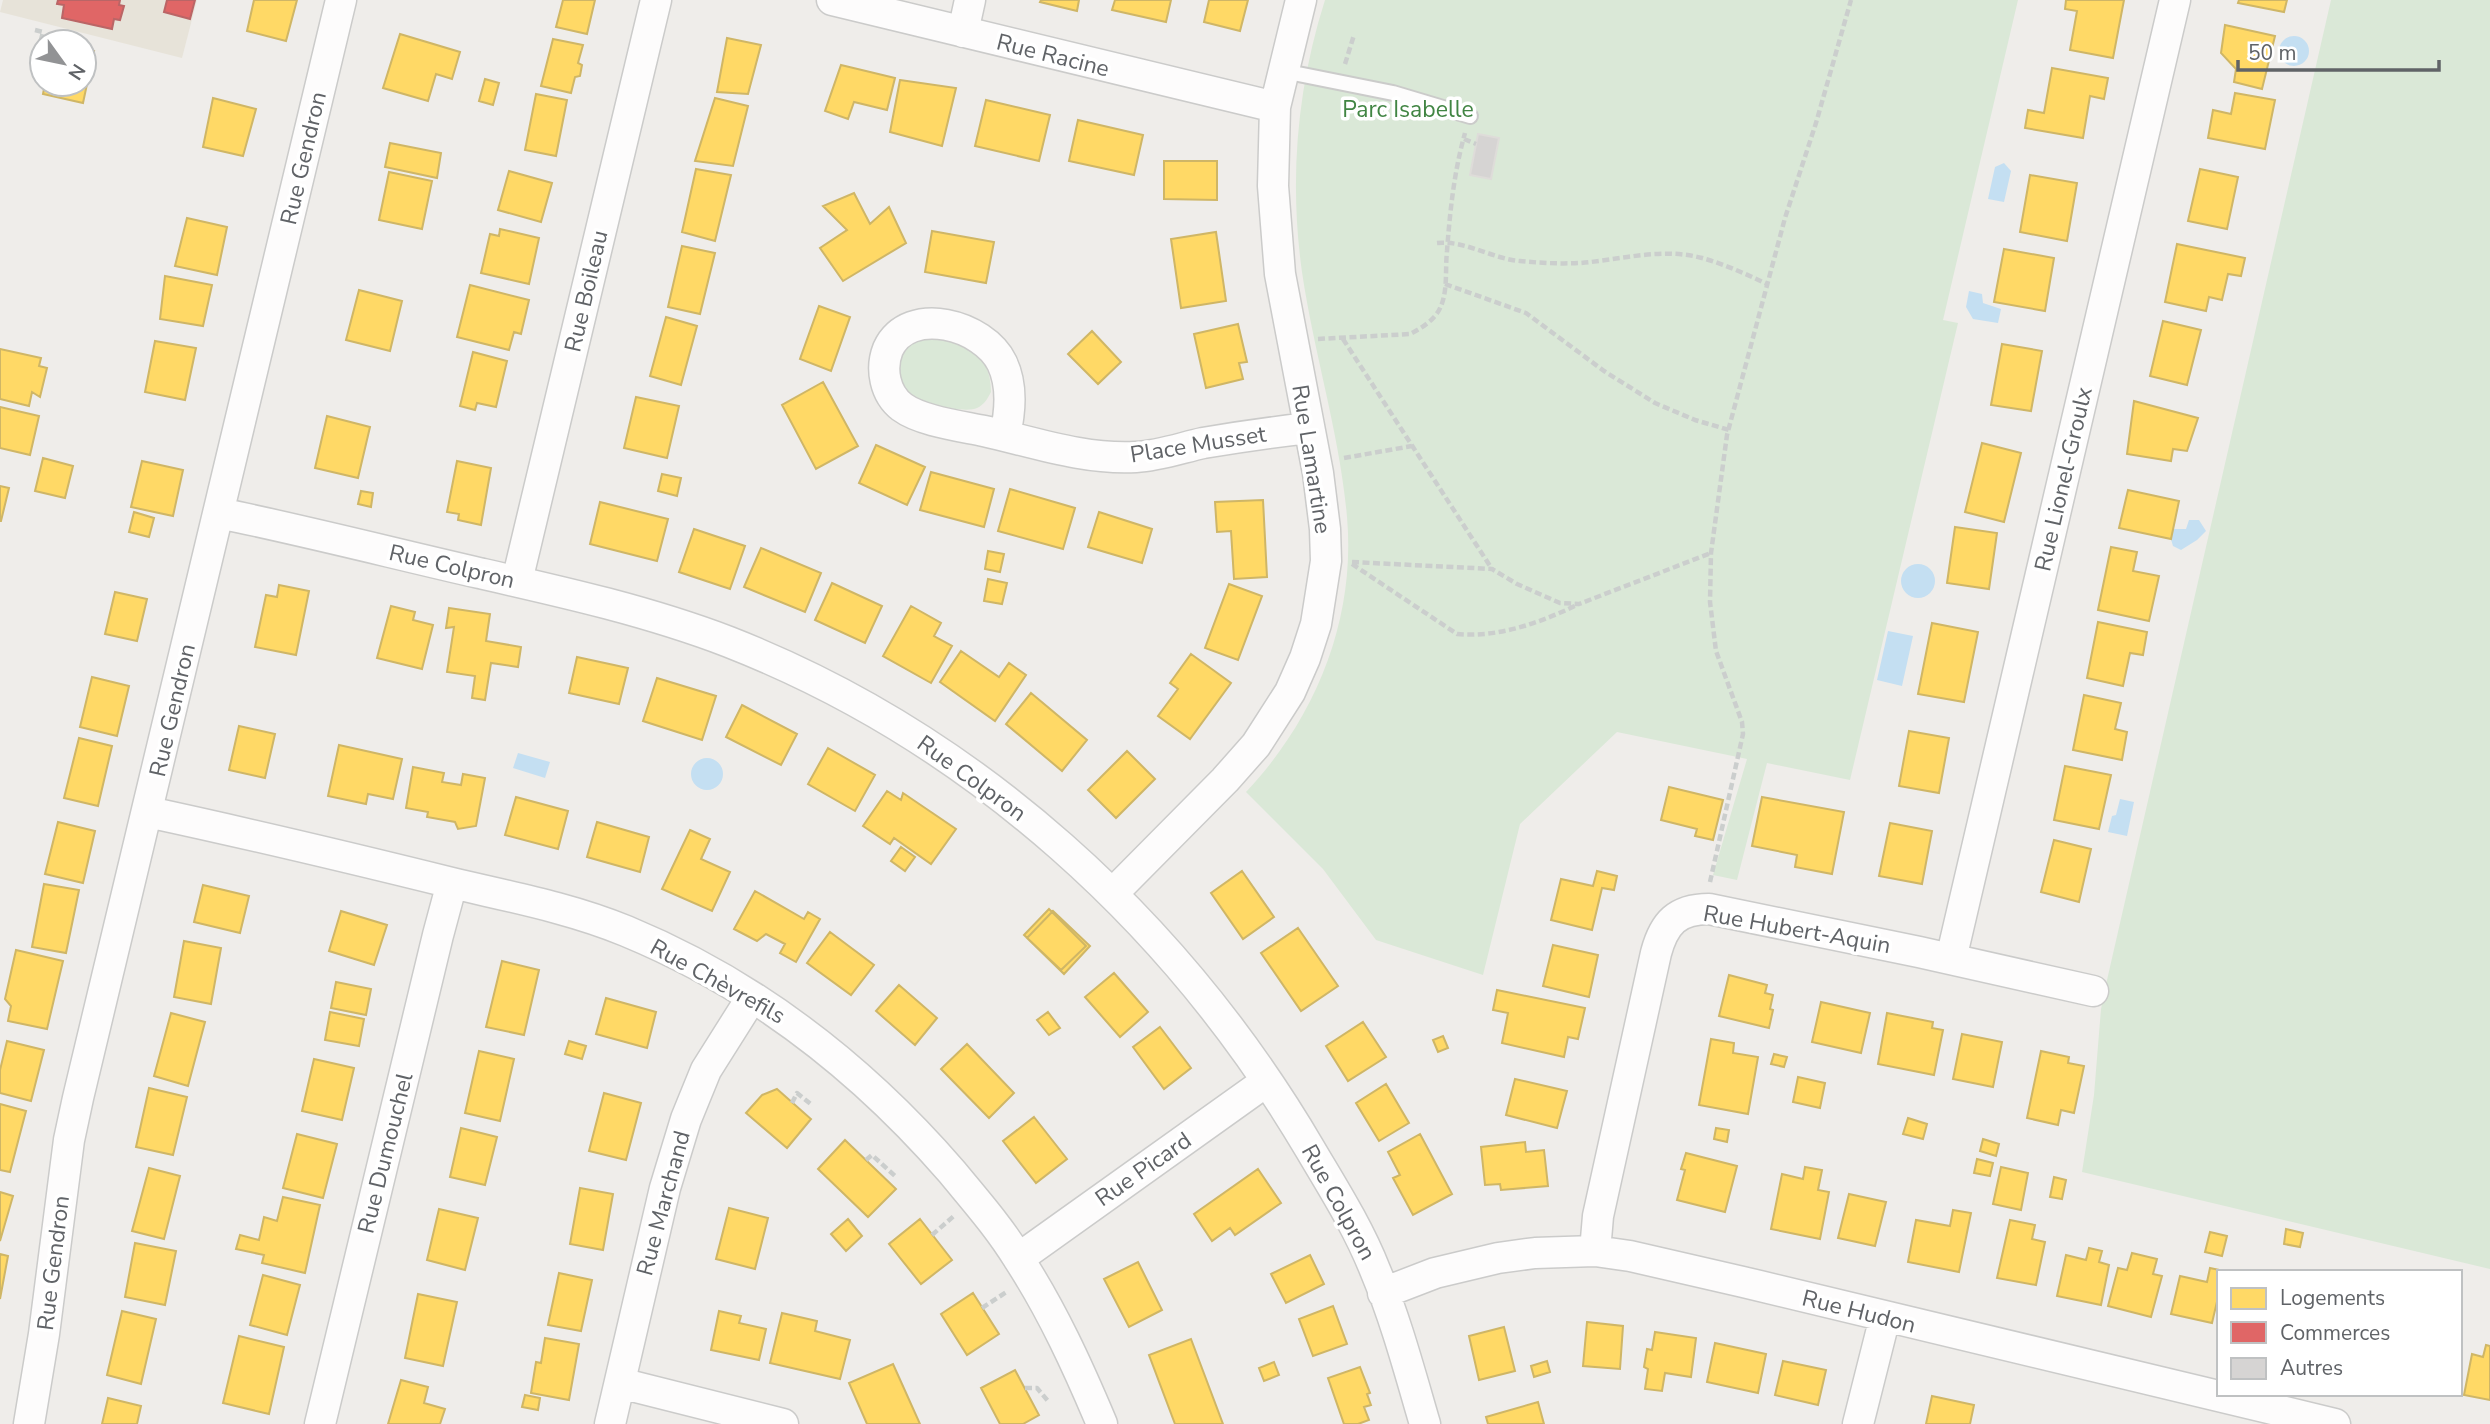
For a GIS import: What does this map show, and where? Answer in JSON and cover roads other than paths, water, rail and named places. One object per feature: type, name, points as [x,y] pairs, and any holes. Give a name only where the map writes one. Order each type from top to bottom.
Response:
[{"type":"street","name":"Rue Gendron","points":[[29,1424],[46,1320],[69,1140],[341,0]]},
{"type":"street","name":"Rue Boileau","points":[[517,581],[656,0]]},
{"type":"street","name":"Rue Racine","points":[[832,0],[1275,107]]},
{"type":"street","points":[[963,33],[970,0]]},
{"type":"street","name":"Rue Lamartine","points":[[1113,892],[1244,760],[1273,721],[1298,676],[1316,624],[1326,561],[1325,529],[1316,463],[1286,309],[1275,231],[1272,186],[1275,107],[1301,0]]},
{"type":"street","name":"Rue Lionel-Groulx","points":[[1951,959],[2175,0]]},
{"type":"street","name":"Place Musset","points":[[1005,436],[1010,404],[1008,385],[1002,363],[987,344],[969,332],[940,324],[915,325],[895,338],[885,359],[884,370],[886,383],[897,402],[905,409],[925,417],[1005,436],[1086,454],[1136,457],[1309,428]]},
{"type":"street","name":"Rue Colpron","points":[[219,513],[628,609],[726,641],[773,660],[851,699],[932,747],[1020,810],[1113,892],[1198,989],[1285,1107],[1347,1211],[1375,1270],[1425,1424]]},
{"type":"street","name":"Rue Chèvrefils","points":[[148,812],[453,883],[593,919],[688,960],[785,1017],[876,1092],[923,1139],[975,1199],[1019,1258],[1065,1342],[1102,1424]]},
{"type":"street","name":"Rue Dumouchel","points":[[320,1424],[438,935],[453,883]]},
{"type":"street","name":"Rue Hubert-Aquin","points":[[1595,1251],[1598,1216],[1661,936],[1669,923],[1690,911],[1709,909],[2093,991]]},
{"type":"street","name":"Rue Marchand","points":[[610,1424],[665,1188],[686,1119],[710,1062],[752,996]]},
{"type":"street","name":"Rue Picard","points":[[1019,1258],[1267,1081]]},
{"type":"street","name":"Rue Hudon","points":[[1383,1293],[1435,1273],[1497,1258],[1535,1253],[1595,1251],[1642,1259],[2217,1396]]},
{"type":"street","points":[[1858,1424],[1885,1317]]},
{"type":"street","points":[[620,1383],[783,1424]]},
{"type":"street","name":"Rue Hudon","points":[[2217,1396],[2335,1424]]},
{"type":"lane","points":[[1283,71],[1393,93],[1470,117]]},
{"type":"water","points":[[2294,36],[2305,40],[2309,51],[2305,62],[2294,66],[2283,62],[2279,51],[2283,40]]},
{"type":"water","points":[[2004,163],[2011,171],[2004,202],[1988,199],[1995,167]]},
{"type":"water","points":[[1969,291],[1982,294],[1983,303],[2001,309],[1998,323],[1973,319],[1966,307]]},
{"type":"water","points":[[2189,520],[2199,520],[2206,531],[2181,550],[2173,546],[2170,536],[2174,529],[2186,529]]},
{"type":"water","points":[[1918,564],[1930,569],[1935,581],[1930,593],[1918,598],[1906,593],[1901,581],[1906,569]]},
{"type":"water","points":[[1888,631],[1913,636],[1902,686],[1877,680]]},
{"type":"water","points":[[518,753],[550,762],[545,778],[513,768]]},
{"type":"water","points":[[707,758],[718,763],[723,774],[718,785],[707,790],[696,785],[691,774],[696,763]]},
{"type":"water","points":[[2120,799],[2134,802],[2127,836],[2108,832]]},
{"type":"park label","name":"Parc Isabelle","points":[[1408,109]]}]
